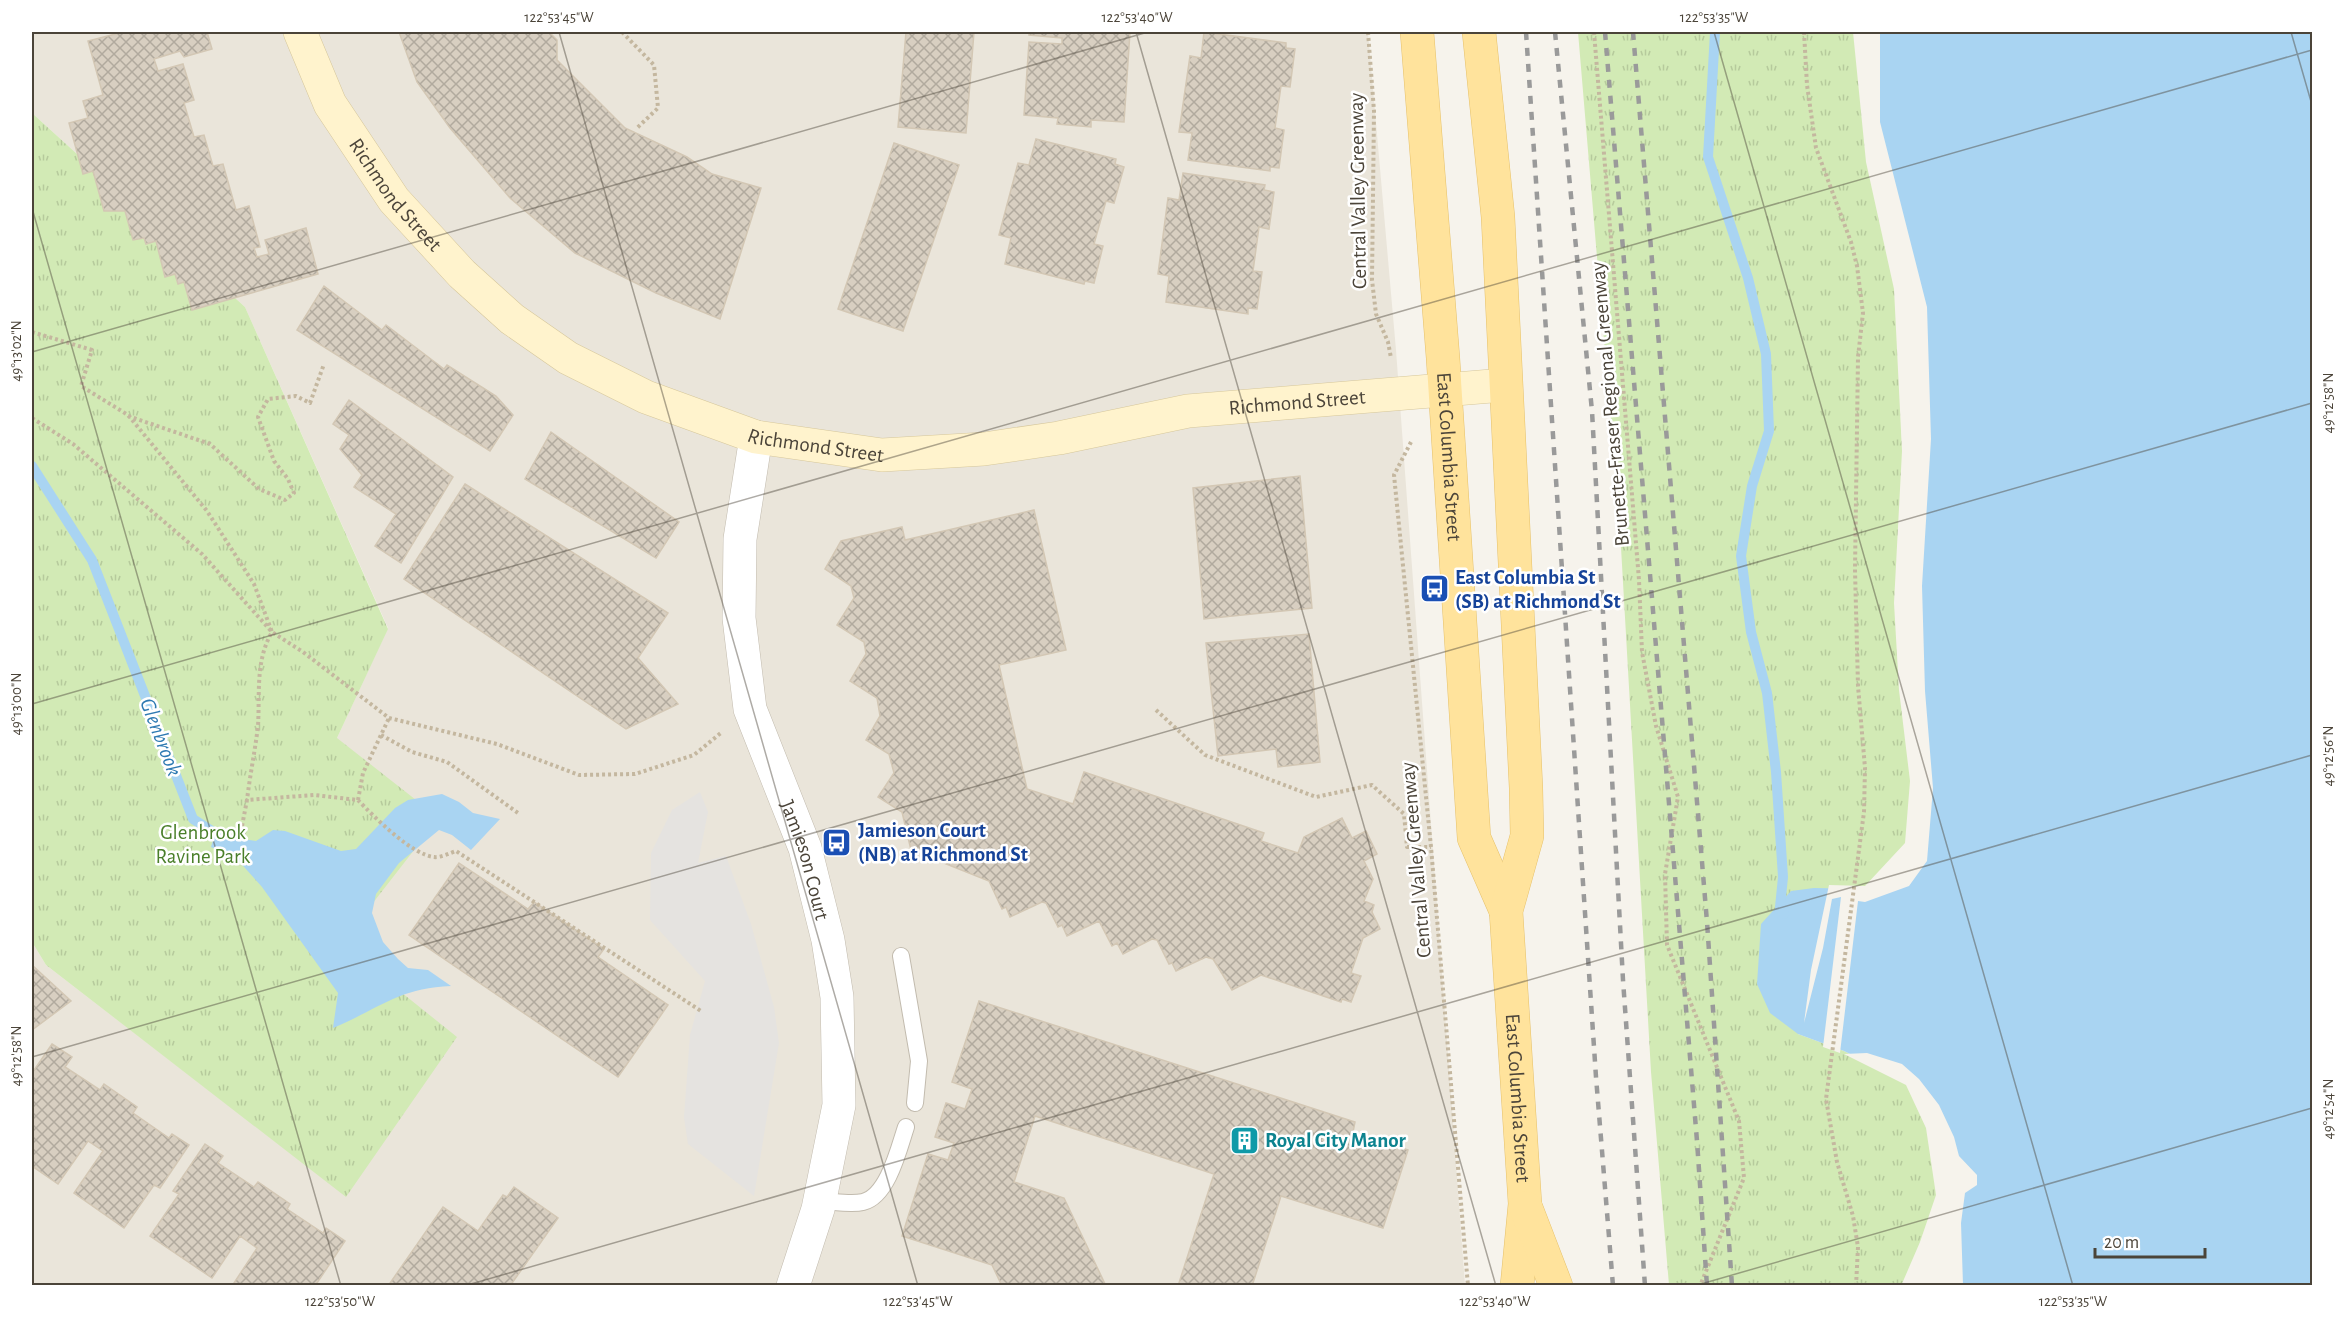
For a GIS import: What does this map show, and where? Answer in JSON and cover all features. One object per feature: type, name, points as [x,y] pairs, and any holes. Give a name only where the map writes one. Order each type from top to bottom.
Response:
[{"type":"main road","name":"East Columbia Street","points":[[1417,32],[1445,390],[1474,838],[1506,911]]},
{"type":"main road","name":"East Columbia Street","points":[[1479,32],[1498,217],[1504,385],[1527,836],[1506,911],[1524,1204],[1518,1283]]},
{"type":"main road","points":[[1524,1204],[1556,1286]]},
{"type":"street","name":"Richmond Street","points":[[300,32],[330,104],[394,200],[462,274],[512,319],[568,358],[646,397],[756,437],[882,455],[984,449],[1059,438],[1188,411],[1504,385]]},
{"type":"street","name":"Jamieson Court","points":[[756,437],[740,539],[738,618],[750,709],[805,848],[834,968],[837,997],[839,1105],[820,1201],[793,1286]]},
{"type":"lane","points":[[901,956],[919,1061],[915,1103]]},
{"type":"lane","points":[[820,1201],[863,1202],[879,1192],[896,1159],[906,1127]]},
{"type":"path","points":[[622,32],[654,65],[658,108],[637,128]]},
{"type":"path","name":"Central Valley Greenway","points":[[1368,32],[1374,111],[1372,280],[1376,314],[1388,342],[1388,349]]},
{"type":"path","name":"Brunette-Fraser Regional Greenway","points":[[1594,32],[1639,580],[1642,652],[1656,726],[1678,797],[1665,874],[1667,945],[1739,1121],[1744,1178],[1700,1286]]},
{"type":"path","points":[[1804,32],[1807,85],[1816,148],[1851,242],[1857,266],[1863,313],[1858,357],[1855,570],[1858,686],[1865,768],[1864,812],[1826,1099],[1830,1131],[1853,1216],[1858,1247],[1856,1286]]},
{"type":"path","points":[[32,332],[92,350],[81,386],[128,416],[210,444],[259,489],[285,500],[294,493],[288,479],[274,461],[258,417],[268,399],[296,396],[310,403],[324,364]]},
{"type":"path","points":[[128,416],[207,511],[254,584],[272,632]]},
{"type":"path","points":[[32,418],[74,444],[202,554],[272,632],[303,652],[389,718],[497,744],[579,775],[635,774],[694,755],[750,709]]},
{"type":"path","name":"Central Valley Greenway","points":[[1415,438],[1394,475],[1431,847],[1468,1286]]},
{"type":"path","points":[[242,826],[258,726],[259,672],[265,644],[272,632]]},
{"type":"path","points":[[1156,710],[1205,755],[1316,797],[1372,785],[1404,814],[1407,847],[1431,847]]},
{"type":"path","points":[[358,800],[363,773],[389,718]]},
{"type":"path","points":[[381,735],[412,752],[447,762],[518,813]]},
{"type":"path","points":[[247,800],[314,795],[358,800],[372,816],[418,851],[435,858],[456,851],[701,1011]]},
{"type":"shaded area","points":[[32,32],[1368,32],[1396,350],[1465,1285],[32,1285],[32,942],[46,965],[346,1196],[337,738],[388,628],[245,307],[32,113]]},
{"type":"shaded area","points":[[700,792],[708,812],[698,863],[726,856],[751,924],[774,1007],[779,1043],[754,1196],[688,1144],[684,1117],[690,1035],[705,981],[650,920],[651,853],[672,810]]},
{"type":"green space","points":[[1578,32],[1856,32],[1897,289],[1913,781],[1908,845],[1798,1034],[1844,1051],[1908,1083],[1928,1128],[1939,1195],[1904,1285],[1669,1285],[1651,1072],[1620,530]]},
{"type":"green space","name":"Glenbrook Ravine Park","points":[[32,113],[245,307],[388,629],[337,738],[439,818],[341,944],[457,1037],[346,1197],[46,965],[32,942]]},
{"type":"water","points":[[1856,32],[2312,32],[2312,1285],[1904,1285],[1939,1195],[1928,1128],[1908,1083],[1844,1051],[1798,1034],[1770,1013],[1757,984],[1761,924],[1791,891],[1814,888],[1867,889],[1908,844],[1913,781],[1905,451],[1897,289]]},
{"type":"water","points":[[442,794],[459,802],[473,813],[500,819],[471,850],[452,835],[439,830],[399,863],[376,894],[372,913],[383,942],[398,959],[408,968],[428,970],[451,986],[403,995],[333,1028],[338,993],[262,887],[237,859],[211,847],[216,830],[236,838],[256,841],[273,830],[285,831],[341,851],[356,849],[395,808],[408,800]]},
{"type":"pier","points":[[1853,32],[1880,32],[1880,122],[1927,307],[1931,439],[1922,586],[1925,691],[1933,788],[1927,861],[1909,886],[1865,902],[1858,901],[1840,1053],[1823,1047],[1841,897],[1832,899],[1823,948],[1804,1023],[1811,970],[1829,885],[1865,886],[1905,843],[1910,781],[1899,690],[1894,603],[1902,451],[1894,289],[1866,162]]},
{"type":"pier","points":[[1867,1053],[1902,1064],[1919,1079],[1939,1105],[1954,1137],[1959,1156],[1977,1175],[1977,1185],[1965,1193],[1961,1223],[1963,1285],[1901,1286],[1920,1242],[1936,1195],[1926,1128],[1906,1085],[1844,1054]]},
{"type":"building","points":[[123,32],[207,32],[212,49],[184,57],[180,51],[154,59],[158,71],[183,64],[194,100],[184,103],[194,137],[204,135],[213,166],[223,164],[236,210],[249,206],[260,247],[254,248],[257,257],[269,254],[265,240],[306,228],[318,274],[192,310],[184,282],[178,284],[175,274],[165,277],[156,241],[146,244],[144,238],[133,240],[125,211],[104,211],[93,171],[83,174],[69,123],[88,118],[83,101],[103,95],[88,41]]},
{"type":"building","points":[[399,32],[549,32],[557,40],[557,60],[625,128],[687,157],[712,174],[761,188],[720,319],[656,293],[575,253],[510,198],[450,128],[417,82]]},
{"type":"building","points":[[906,32],[974,32],[966,133],[898,127]]},
{"type":"building","points":[[1029,32],[1130,32],[1124,122],[1091,120],[1091,127],[1057,124],[1058,118],[1024,115],[1029,42],[1062,44],[1062,38],[1029,35]]},
{"type":"building","points":[[1204,32],[1286,43],[1286,48],[1295,49],[1290,87],[1281,86],[1275,128],[1284,130],[1279,168],[1270,167],[1270,171],[1188,160],[1192,133],[1179,132],[1190,56],[1201,58]]},
{"type":"building","points":[[1036,139],[1116,159],[1115,164],[1124,167],[1114,203],[1106,201],[1094,244],[1103,246],[1094,283],[1085,281],[1084,284],[1005,264],[1011,238],[999,235],[1018,163],[1029,165]]},
{"type":"building","points":[[894,143],[959,165],[903,331],[838,309]]},
{"type":"building","points":[[1183,173],[1265,185],[1264,190],[1274,192],[1269,229],[1259,227],[1253,271],[1262,272],[1257,309],[1248,308],[1248,314],[1166,302],[1169,276],[1158,274],[1168,198],[1179,200]]},
{"type":"building","points":[[324,286],[382,330],[386,325],[444,369],[447,365],[496,396],[513,415],[490,451],[297,330]]},
{"type":"building","points":[[349,400],[453,477],[401,563],[375,546],[396,514],[354,487],[362,475],[340,449],[349,435],[333,424]]},
{"type":"building","points":[[551,432],[679,522],[656,558],[525,479]]},
{"type":"building","points":[[1300,476],[1312,608],[1204,619],[1193,488]]},
{"type":"building","points":[[465,484],[668,613],[638,658],[678,704],[626,729],[404,579]]},
{"type":"building","points":[[1034,510],[1066,650],[999,665],[1027,789],[1073,804],[1084,772],[1264,833],[1261,841],[1298,853],[1304,837],[1342,818],[1352,838],[1366,831],[1377,854],[1364,861],[1373,879],[1364,901],[1374,905],[1372,912],[1380,929],[1363,938],[1351,973],[1361,976],[1351,1002],[1342,999],[1341,1002],[1261,975],[1232,990],[1213,959],[1206,957],[1176,971],[1172,963],[1169,964],[1157,940],[1152,939],[1123,954],[1117,943],[1112,946],[1099,921],[1067,936],[1062,925],[1058,927],[1046,903],[1042,902],[1010,917],[1006,907],[1002,909],[989,881],[911,850],[902,812],[878,797],[894,773],[889,754],[866,740],[880,716],[877,698],[850,681],[866,654],[864,642],[837,625],[854,598],[851,586],[825,569],[841,541],[902,527],[905,540]]},
{"type":"building","points":[[1309,634],[1320,762],[1278,767],[1276,749],[1218,756],[1206,643]]},
{"type":"building","points":[[459,863],[528,909],[534,902],[604,949],[598,957],[668,1005],[618,1077],[409,935]]},
{"type":"building","points":[[32,965],[71,1001],[32,1030]]},
{"type":"building","name":"Royal City Manor","points":[[979,1001],[1355,1122],[1353,1132],[1408,1150],[1383,1228],[1281,1196],[1252,1286],[1178,1286],[1214,1174],[1035,1116],[1014,1182],[1064,1198],[1106,1286],[1002,1286],[992,1265],[902,1236],[928,1154],[948,1160],[954,1143],[935,1137],[946,1103],[965,1109],[972,1089],[952,1082]]},
{"type":"building","points":[[52,1044],[72,1057],[65,1067],[100,1090],[104,1084],[137,1107],[133,1113],[169,1138],[172,1134],[189,1145],[160,1188],[154,1185],[124,1228],[74,1193],[103,1151],[88,1141],[58,1184],[32,1166],[32,1073]]},
{"type":"building","points":[[205,1144],[223,1156],[218,1163],[254,1187],[258,1182],[290,1204],[287,1209],[323,1233],[326,1228],[345,1241],[315,1286],[232,1286],[257,1248],[240,1236],[212,1278],[150,1236],[179,1194],[173,1191]]},
{"type":"building","points":[[514,1187],[558,1218],[510,1286],[388,1286],[443,1207],[478,1231],[503,1195],[507,1197]]},
{"type":"waterway","points":[[1715,32],[1708,157],[1748,278],[1766,354],[1769,431],[1752,486],[1741,556],[1751,632],[1767,693],[1776,772],[1783,877],[1780,907],[1784,914]]},
{"type":"waterway","name":"Glenbrook","points":[[32,466],[92,560],[193,819],[226,840]]},
{"type":"railway","points":[[1526,32],[1596,1077],[1613,1286]]},
{"type":"railway","points":[[1555,32],[1592,411],[1623,980],[1645,1286]]},
{"type":"railway","points":[[1605,32],[1707,1286]]},
{"type":"railway","points":[[1633,32],[1707,922],[1732,1286]]},
{"type":"place","name":"East Columbia St (SB) at Richmond St","points":[[1434,589]]},
{"type":"place","name":"Jamieson Court (NB) at Richmond St","points":[[837,842]]},
{"type":"place","name":"Royal City Manor","points":[[1244,1140]]}]
